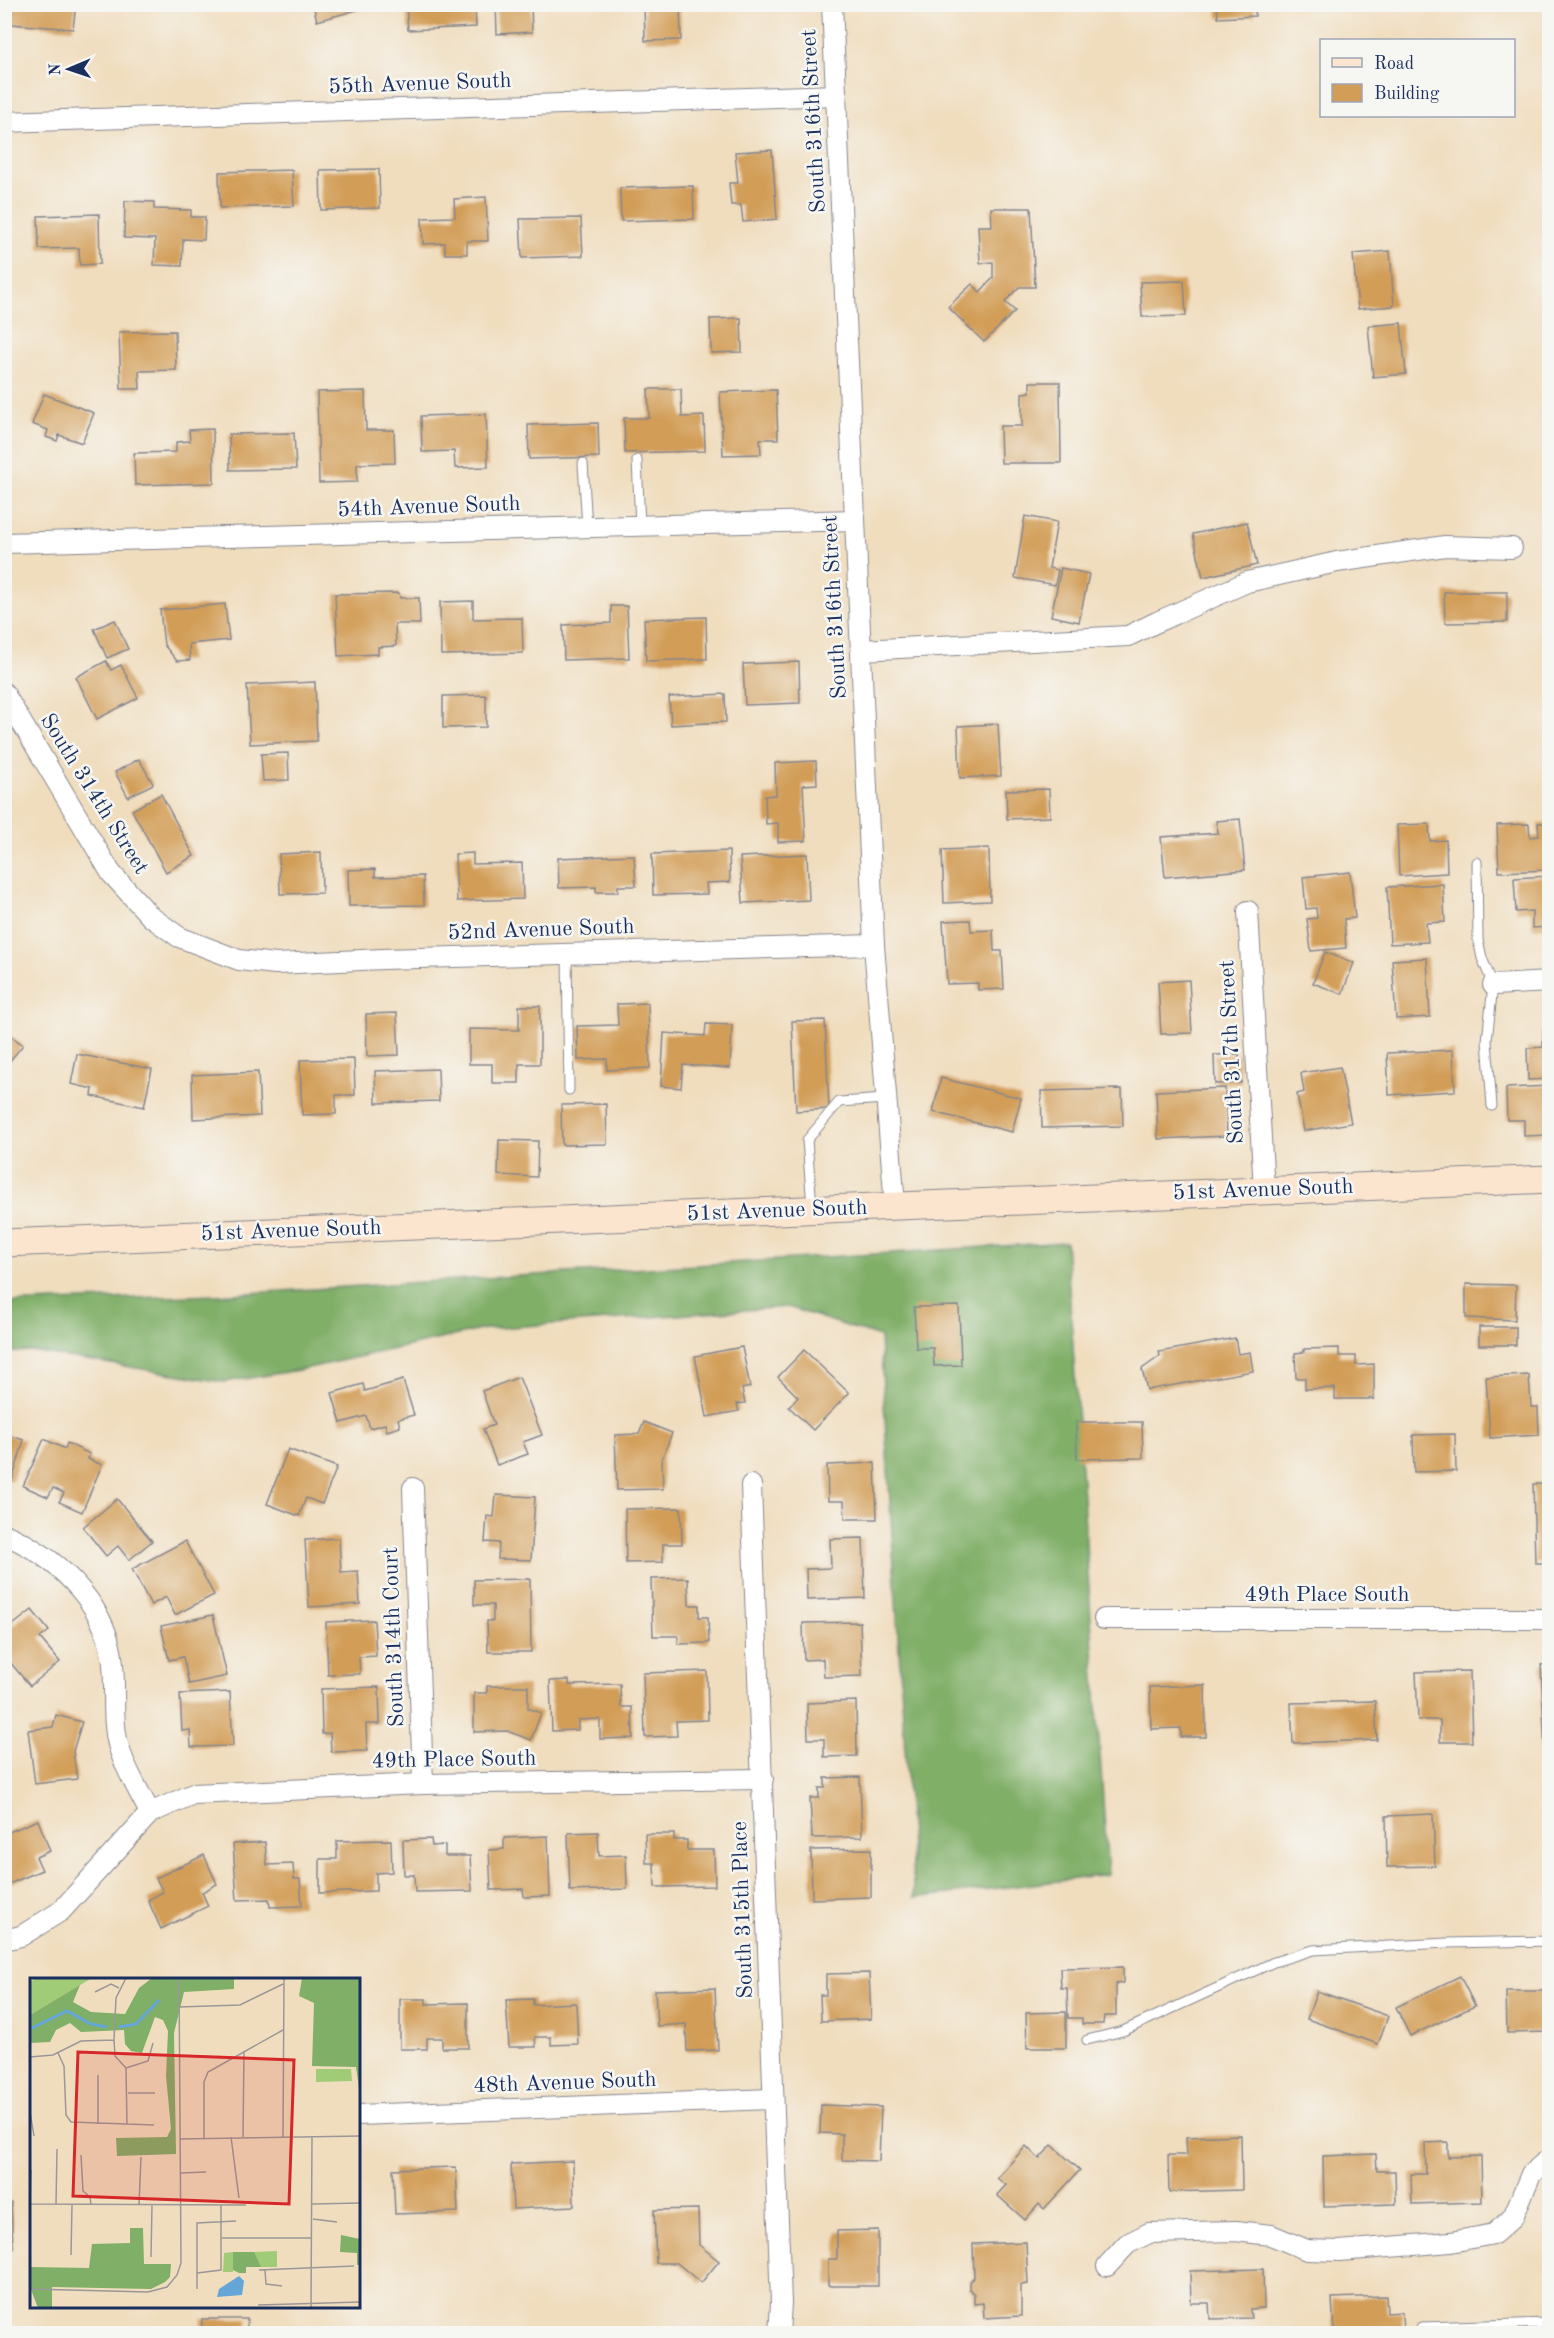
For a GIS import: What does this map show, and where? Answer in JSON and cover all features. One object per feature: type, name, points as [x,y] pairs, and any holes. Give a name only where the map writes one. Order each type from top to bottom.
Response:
[{"type":"main road","name":"51st Avenue South","points":[[4,1243],[1550,1179]]},
{"type":"street","name":"South 316th Street","points":[[832,4],[874,945],[895,1206]]},
{"type":"street","name":"55th Avenue South","points":[[4,122],[837,95]]},
{"type":"street","name":"54th Avenue South","points":[[4,543],[855,520]]},
{"type":"street","points":[[861,650],[1128,636],[1247,582],[1337,562],[1445,546],[1512,548]]},
{"type":"street","name":"South 314th Street","points":[[4,693],[111,873],[129,895],[164,927],[187,941],[212,950]]},
{"type":"street","name":"South 317th Street","points":[[1248,911],[1264,1190]]},
{"type":"street","name":"52nd Avenue South","points":[[212,950],[239,960],[276,964],[874,945]]},
{"type":"street","points":[[1493,985],[1550,982]]},
{"type":"street","name":"South 315th Place","points":[[752,1485],[781,2303],[778,2334]]},
{"type":"street","name":"South 314th Court","points":[[413,1488],[423,1784]]},
{"type":"street","points":[[4,1534],[24,1542],[47,1558],[67,1576],[96,1612],[112,1655],[119,1750],[150,1813],[61,1911],[21,1936],[4,1940]]},
{"type":"street","name":"49th Place South","points":[[1104,1619],[1550,1619]]},
{"type":"street","name":"49th Place South","points":[[150,1813],[194,1794],[423,1784],[763,1779]]},
{"type":"street","name":"48th Avenue South","points":[[360,2115],[773,2099]]},
{"type":"street","points":[[1107,2266],[1127,2244],[1149,2233],[1236,2231],[1270,2235],[1307,2250],[1339,2251],[1451,2242],[1494,2234],[1513,2217],[1531,2174],[1550,2158]]},
{"type":"lane","points":[[637,460],[640,526]]},
{"type":"lane","points":[[584,463],[586,527]]},
{"type":"lane","points":[[1477,862],[1478,940],[1482,958],[1493,985],[1487,1041],[1492,1106]]},
{"type":"lane","points":[[567,954],[569,1090]]},
{"type":"lane","points":[[813,1209],[807,1140],[839,1102],[886,1099]]},
{"type":"lane","points":[[1087,2040],[1123,2031],[1274,1962],[1313,1950],[1447,1943],[1550,1941]]},
{"type":"lane","points":[[1421,2327],[1550,2323]]},
{"type":"green space","points":[[1066,1242],[1108,1875],[914,1898],[880,1337],[788,1307],[485,1329],[299,1370],[224,1382],[30,1351],[5,1353],[4,1303],[216,1295]]},
{"type":"building","points":[[12,4],[76,4],[73,29],[11,24]]},
{"type":"building","points":[[313,4],[375,4],[375,5],[317,21]]},
{"type":"building","points":[[406,4],[475,4],[476,27],[408,30]]},
{"type":"building","points":[[496,4],[531,4],[532,32],[497,34]]},
{"type":"building","points":[[644,4],[680,4],[681,40],[645,41]]},
{"type":"building","points":[[1217,4],[1255,4],[1255,16],[1218,18]]},
{"type":"building","points":[[772,150],[777,219],[743,222],[741,205],[731,205],[729,183],[738,183],[735,152]]},
{"type":"building","points":[[379,169],[380,208],[321,210],[320,170]]},
{"type":"building","points":[[292,170],[294,206],[220,208],[219,172]]},
{"type":"building","points":[[693,186],[694,219],[621,221],[620,188]]},
{"type":"building","points":[[486,197],[488,241],[467,241],[467,254],[445,254],[445,243],[423,244],[422,218],[455,217],[454,199]]},
{"type":"building","points":[[125,201],[154,202],[154,209],[191,210],[191,217],[205,217],[204,240],[183,239],[182,266],[154,265],[155,239],[124,238]]},
{"type":"building","points":[[991,208],[1031,208],[1035,287],[1019,287],[1005,302],[1015,311],[984,342],[948,307],[972,284],[980,292],[993,278],[993,262],[980,263],[978,226],[992,226]]},
{"type":"building","points":[[99,214],[100,264],[80,265],[79,248],[39,249],[38,216]]},
{"type":"building","points":[[581,218],[583,256],[522,258],[520,219]]},
{"type":"building","points":[[1390,251],[1394,306],[1358,309],[1353,254]]},
{"type":"building","points":[[1184,281],[1186,316],[1142,317],[1140,282]]},
{"type":"building","points":[[741,318],[742,352],[711,353],[710,319]]},
{"type":"building","points":[[1401,323],[1406,374],[1373,377],[1368,326]]},
{"type":"building","points":[[175,331],[176,370],[139,371],[140,389],[121,389],[119,332]]},
{"type":"building","points":[[1030,382],[1060,382],[1061,463],[1001,463],[1000,426],[1022,426],[1022,393],[1030,392]]},
{"type":"building","points":[[648,389],[681,389],[682,417],[704,416],[705,451],[625,453],[624,418],[649,418]]},
{"type":"building","points":[[776,390],[778,439],[760,439],[761,454],[723,455],[720,392]]},
{"type":"building","points":[[365,391],[366,430],[394,430],[395,463],[357,464],[357,482],[319,483],[317,392]]},
{"type":"building","points":[[44,394],[94,413],[82,443],[59,435],[57,441],[46,437],[48,430],[32,424]]},
{"type":"building","points":[[486,414],[488,467],[455,468],[454,451],[422,452],[421,416]]},
{"type":"building","points":[[598,423],[599,457],[529,459],[528,425]]},
{"type":"building","points":[[213,429],[214,483],[135,485],[134,453],[176,452],[176,442],[190,441],[189,430]]},
{"type":"building","points":[[294,433],[296,469],[230,470],[229,434]]},
{"type":"building","points":[[1025,516],[1057,522],[1049,568],[1058,570],[1055,585],[1015,578]]},
{"type":"building","points":[[1247,522],[1257,565],[1203,577],[1193,534]]},
{"type":"building","points":[[1061,568],[1089,574],[1079,622],[1051,616]]},
{"type":"building","points":[[1444,592],[1507,592],[1507,622],[1445,623]]},
{"type":"building","points":[[399,593],[400,598],[419,598],[420,624],[395,624],[396,646],[378,647],[378,654],[338,656],[335,594]]},
{"type":"building","points":[[473,601],[473,619],[522,618],[523,653],[441,655],[440,602]]},
{"type":"building","points":[[225,604],[229,640],[189,644],[190,660],[177,661],[164,645],[160,610]]},
{"type":"building","points":[[611,606],[627,606],[629,658],[564,660],[563,625],[611,623]]},
{"type":"building","points":[[706,617],[707,659],[646,661],[644,619]]},
{"type":"building","points":[[115,620],[128,649],[107,658],[94,629]]},
{"type":"building","points":[[106,661],[111,670],[121,665],[138,698],[97,719],[76,677]]},
{"type":"building","points":[[799,662],[800,703],[745,705],[743,664]]},
{"type":"building","points":[[315,682],[317,741],[250,744],[247,685]]},
{"type":"building","points":[[725,694],[726,722],[671,725],[669,697]]},
{"type":"building","points":[[486,695],[486,727],[443,728],[443,696]]},
{"type":"building","points":[[998,724],[1001,776],[960,778],[958,726]]},
{"type":"building","points":[[288,753],[289,780],[263,781],[261,754]]},
{"type":"building","points":[[139,759],[153,784],[128,797],[115,772]]},
{"type":"building","points":[[816,761],[817,784],[803,785],[806,841],[778,842],[778,823],[766,824],[765,796],[776,795],[775,763]]},
{"type":"building","points":[[1049,789],[1050,817],[1007,819],[1006,790]]},
{"type":"building","points":[[161,794],[194,856],[166,872],[132,810]]},
{"type":"building","points":[[1240,819],[1245,870],[1165,877],[1161,837],[1218,833],[1216,821]]},
{"type":"building","points":[[1538,823],[1550,823],[1550,870],[1499,872],[1497,825],[1529,824],[1530,837],[1539,836]]},
{"type":"building","points":[[1429,824],[1430,841],[1446,840],[1447,873],[1399,876],[1397,825]]},
{"type":"building","points":[[989,848],[990,901],[944,903],[942,850]]},
{"type":"building","points":[[729,851],[730,882],[706,883],[707,894],[653,895],[652,854]]},
{"type":"building","points":[[321,852],[322,893],[280,894],[279,854]]},
{"type":"building","points":[[473,853],[473,864],[522,863],[523,899],[457,901],[455,854]]},
{"type":"building","points":[[807,854],[809,900],[743,903],[740,857]]},
{"type":"building","points":[[634,855],[636,886],[618,886],[618,892],[596,892],[596,887],[559,888],[558,858]]},
{"type":"building","points":[[375,869],[375,877],[423,876],[424,905],[349,906],[348,870]]},
{"type":"building","points":[[1350,872],[1355,918],[1344,919],[1346,948],[1311,951],[1307,919],[1317,918],[1316,908],[1306,909],[1303,877]]},
{"type":"building","points":[[1550,876],[1550,927],[1532,928],[1532,911],[1516,912],[1514,878]]},
{"type":"building","points":[[1443,884],[1445,922],[1426,923],[1428,942],[1390,944],[1387,887]]},
{"type":"building","points":[[970,920],[971,931],[993,930],[994,951],[1002,951],[1004,989],[978,990],[978,983],[947,984],[943,921]]},
{"type":"building","points":[[1325,952],[1354,963],[1342,994],[1313,983]]},
{"type":"building","points":[[1427,958],[1430,1017],[1396,1019],[1392,960]]},
{"type":"building","points":[[1189,980],[1192,1033],[1161,1034],[1158,982]]},
{"type":"building","points":[[648,1003],[650,1068],[607,1070],[607,1059],[578,1060],[577,1026],[618,1025],[617,1004]]},
{"type":"building","points":[[519,1006],[540,1006],[540,1064],[519,1064],[519,1083],[492,1083],[492,1064],[469,1064],[469,1029],[519,1030]]},
{"type":"building","points":[[397,1013],[399,1055],[367,1056],[366,1014]]},
{"type":"building","points":[[825,1020],[829,1109],[796,1111],[792,1021]]},
{"type":"building","points":[[706,1024],[732,1025],[730,1068],[683,1065],[681,1088],[661,1086],[664,1033],[705,1036]]},
{"type":"building","points":[[1543,1030],[1550,1030],[1550,1079],[1528,1080],[1527,1048],[1543,1047]]},
{"type":"building","points":[[4,1031],[23,1045],[4,1068]]},
{"type":"building","points":[[1453,1050],[1455,1091],[1389,1095],[1387,1053]]},
{"type":"building","points":[[77,1054],[152,1069],[144,1107],[92,1096],[93,1089],[71,1084]]},
{"type":"building","points":[[1239,1054],[1241,1083],[1215,1084],[1214,1055]]},
{"type":"building","points":[[354,1059],[355,1095],[336,1095],[336,1114],[302,1115],[300,1060]]},
{"type":"building","points":[[1340,1067],[1351,1123],[1304,1131],[1297,1094],[1304,1092],[1301,1073]]},
{"type":"building","points":[[438,1069],[439,1101],[376,1103],[375,1071]]},
{"type":"building","points":[[258,1072],[260,1116],[193,1119],[192,1075]]},
{"type":"building","points":[[941,1078],[1021,1098],[1012,1132],[933,1112]]},
{"type":"building","points":[[1550,1086],[1550,1135],[1524,1136],[1524,1120],[1507,1120],[1506,1088]]},
{"type":"building","points":[[1225,1088],[1227,1136],[1158,1139],[1156,1091]]},
{"type":"building","points":[[1122,1089],[1123,1126],[1042,1128],[1041,1091]]},
{"type":"building","points":[[606,1104],[607,1144],[562,1145],[561,1105]]},
{"type":"building","points":[[499,1140],[538,1141],[537,1177],[498,1175]]},
{"type":"building","points":[[1466,1284],[1516,1285],[1515,1320],[1466,1318]]},
{"type":"building","points":[[959,1306],[961,1365],[934,1366],[933,1348],[916,1348],[914,1307]]},
{"type":"building","points":[[1479,1327],[1516,1327],[1516,1345],[1479,1345]]},
{"type":"building","points":[[1235,1338],[1238,1354],[1250,1352],[1253,1371],[1147,1390],[1142,1369],[1160,1356],[1159,1352]]},
{"type":"building","points":[[742,1347],[750,1387],[742,1389],[745,1403],[737,1404],[739,1411],[707,1417],[695,1356]]},
{"type":"building","points":[[1339,1348],[1339,1356],[1356,1356],[1356,1365],[1374,1364],[1374,1399],[1335,1399],[1335,1388],[1305,1389],[1305,1378],[1296,1378],[1295,1353],[1304,1352],[1304,1349]]},
{"type":"building","points":[[804,1350],[849,1393],[813,1430],[789,1407],[798,1397],[778,1377]]},
{"type":"building","points":[[1529,1375],[1531,1407],[1538,1407],[1539,1435],[1490,1438],[1486,1377]]},
{"type":"building","points":[[519,1377],[542,1435],[523,1442],[528,1454],[497,1465],[483,1429],[494,1425],[482,1391]]},
{"type":"building","points":[[403,1380],[414,1415],[398,1419],[400,1427],[387,1431],[385,1424],[370,1428],[366,1416],[341,1423],[332,1393],[363,1384],[365,1391]]},
{"type":"building","points":[[644,1422],[672,1433],[662,1459],[663,1489],[617,1490],[615,1435],[639,1434]]},
{"type":"building","points":[[1076,1422],[1142,1422],[1143,1458],[1077,1459]]},
{"type":"building","points":[[4,1434],[24,1440],[12,1481],[4,1479]]},
{"type":"building","points":[[1455,1434],[1456,1471],[1414,1472],[1413,1435]]},
{"type":"building","points":[[44,1439],[65,1449],[67,1443],[90,1454],[88,1459],[102,1465],[82,1512],[59,1502],[64,1493],[53,1488],[48,1497],[23,1486]]},
{"type":"building","points":[[288,1449],[337,1467],[322,1504],[306,1498],[299,1516],[267,1504]]},
{"type":"building","points":[[875,1463],[877,1519],[845,1519],[844,1501],[828,1501],[827,1465]]},
{"type":"building","points":[[1533,1484],[1550,1484],[1550,1563],[1535,1563]]},
{"type":"building","points":[[496,1495],[535,1497],[531,1560],[498,1559],[499,1543],[485,1542],[487,1516],[494,1517]]},
{"type":"building","points":[[117,1499],[152,1541],[129,1560],[118,1546],[106,1556],[83,1527]]},
{"type":"building","points":[[681,1508],[682,1544],[663,1544],[663,1562],[626,1563],[625,1509]]},
{"type":"building","points":[[339,1538],[341,1572],[358,1571],[360,1604],[309,1607],[305,1540]]},
{"type":"building","points":[[863,1538],[865,1598],[807,1600],[806,1569],[831,1568],[830,1539]]},
{"type":"building","points":[[185,1541],[214,1595],[175,1615],[166,1597],[151,1605],[132,1569]]},
{"type":"building","points":[[688,1578],[689,1605],[699,1605],[699,1617],[708,1617],[709,1643],[678,1644],[678,1636],[653,1636],[651,1579]]},
{"type":"building","points":[[530,1579],[531,1652],[488,1652],[487,1621],[493,1621],[493,1605],[474,1605],[474,1580]]},
{"type":"building","points":[[32,1610],[49,1631],[40,1638],[60,1662],[30,1686],[4,1655],[4,1632]]},
{"type":"building","points":[[213,1615],[227,1676],[189,1684],[183,1657],[169,1660],[161,1626]]},
{"type":"building","points":[[374,1620],[376,1656],[359,1657],[360,1674],[328,1675],[326,1622]]},
{"type":"building","points":[[860,1622],[862,1676],[824,1677],[823,1659],[804,1660],[803,1623]]},
{"type":"building","points":[[1550,1664],[1550,1757],[1545,1757],[1541,1665]]},
{"type":"building","points":[[707,1671],[708,1720],[676,1721],[677,1736],[645,1737],[643,1673]]},
{"type":"building","points":[[1470,1671],[1472,1742],[1440,1742],[1440,1720],[1418,1720],[1416,1672]]},
{"type":"building","points":[[569,1680],[569,1685],[620,1684],[621,1707],[632,1707],[633,1738],[600,1739],[600,1719],[578,1720],[578,1730],[552,1731],[550,1681]]},
{"type":"building","points":[[1205,1685],[1206,1737],[1181,1737],[1181,1728],[1151,1729],[1150,1687]]},
{"type":"building","points":[[487,1686],[528,1686],[528,1708],[541,1713],[531,1740],[507,1731],[474,1732],[474,1693],[487,1693]]},
{"type":"building","points":[[379,1687],[380,1724],[366,1724],[367,1751],[331,1752],[330,1733],[322,1734],[321,1689]]},
{"type":"building","points":[[230,1692],[233,1746],[191,1747],[190,1730],[182,1731],[180,1694]]},
{"type":"building","points":[[856,1701],[857,1756],[824,1757],[824,1739],[808,1739],[807,1703]]},
{"type":"building","points":[[1375,1701],[1377,1740],[1293,1743],[1291,1703]]},
{"type":"building","points":[[56,1715],[82,1722],[73,1751],[77,1779],[35,1784],[28,1730],[53,1727]]},
{"type":"building","points":[[860,1777],[862,1837],[812,1838],[810,1798],[819,1798],[819,1788],[825,1788],[825,1778]]},
{"type":"building","points":[[1433,1814],[1435,1866],[1387,1867],[1386,1816]]},
{"type":"building","points":[[38,1820],[50,1851],[36,1857],[42,1870],[4,1886],[4,1834]]},
{"type":"building","points":[[598,1832],[599,1856],[626,1855],[627,1889],[570,1891],[568,1833]]},
{"type":"building","points":[[645,1834],[674,1834],[674,1840],[687,1840],[687,1850],[714,1850],[715,1886],[655,1887],[654,1863],[646,1863]]},
{"type":"building","points":[[548,1836],[550,1896],[524,1897],[523,1889],[491,1890],[489,1850],[504,1849],[504,1838]]},
{"type":"building","points":[[431,1839],[432,1846],[445,1845],[445,1856],[470,1856],[472,1891],[415,1892],[414,1875],[404,1875],[403,1840]]},
{"type":"building","points":[[391,1840],[392,1872],[376,1873],[376,1891],[320,1893],[320,1859],[337,1859],[337,1841]]},
{"type":"building","points":[[265,1842],[267,1865],[293,1864],[294,1879],[300,1879],[302,1906],[270,1907],[269,1899],[237,1900],[233,1844]]},
{"type":"building","points":[[871,1849],[871,1897],[812,1899],[811,1850]]},
{"type":"building","points":[[204,1855],[217,1884],[202,1892],[208,1906],[161,1929],[148,1900],[163,1892],[156,1878]]},
{"type":"building","points":[[1123,1967],[1123,1983],[1116,1984],[1116,2016],[1104,2016],[1103,2024],[1082,2024],[1082,2018],[1068,2018],[1067,1988],[1061,1988],[1060,1968]]},
{"type":"building","points":[[869,1973],[871,2019],[821,2021],[820,1995],[826,1995],[826,1974]]},
{"type":"building","points":[[1460,1976],[1475,2006],[1410,2036],[1396,2007]]},
{"type":"building","points":[[715,1988],[718,2050],[687,2051],[686,2024],[657,2026],[655,1990]]},
{"type":"building","points":[[1317,1991],[1388,2016],[1378,2044],[1307,2019]]},
{"type":"building","points":[[1506,1991],[1550,1991],[1550,2032],[1507,2033]]},
{"type":"building","points":[[400,1999],[426,1999],[426,2004],[468,2003],[468,2048],[442,2048],[442,2038],[427,2038],[427,2049],[400,2049]]},
{"type":"building","points":[[533,1999],[533,2005],[576,2003],[578,2044],[551,2045],[551,2037],[535,2037],[536,2047],[509,2047],[506,2000]]},
{"type":"building","points":[[1066,2012],[1066,2048],[1027,2048],[1026,2013]]},
{"type":"building","points":[[821,2105],[881,2107],[879,2161],[842,2160],[842,2134],[820,2133]]},
{"type":"building","points":[[1241,2135],[1242,2190],[1169,2192],[1168,2155],[1187,2155],[1186,2137]]},
{"type":"building","points":[[1448,2142],[1448,2157],[1481,2156],[1482,2202],[1412,2204],[1411,2174],[1426,2174],[1425,2143]]},
{"type":"building","points":[[1052,2145],[1080,2170],[1044,2209],[1039,2204],[1025,2220],[997,2195],[1006,2185],[997,2178],[1026,2146],[1039,2159]]},
{"type":"building","points":[[1376,2154],[1377,2171],[1395,2171],[1396,2204],[1324,2206],[1323,2156]]},
{"type":"building","points":[[573,2161],[574,2206],[513,2209],[511,2164]]},
{"type":"building","points":[[456,2167],[458,2212],[395,2214],[393,2169]]},
{"type":"building","points":[[4,2203],[11,2203],[13,2249],[4,2250]]},
{"type":"building","points":[[698,2209],[699,2245],[719,2261],[701,2283],[677,2263],[656,2263],[654,2210]]},
{"type":"building","points":[[878,2230],[878,2286],[828,2286],[828,2259],[837,2259],[837,2231]]},
{"type":"building","points":[[1026,2242],[1028,2284],[1021,2285],[1021,2316],[984,2318],[983,2303],[974,2304],[974,2294],[969,2289],[969,2282],[974,2277],[973,2244]]},
{"type":"building","points":[[1263,2269],[1264,2308],[1250,2309],[1251,2318],[1210,2319],[1209,2303],[1191,2303],[1190,2271]]},
{"type":"building","points":[[1386,2296],[1387,2313],[1402,2312],[1403,2334],[1334,2334],[1332,2298]]},
{"type":"building","points":[[202,2319],[247,2319],[247,2334],[202,2334]]},
{"type":"building","points":[[291,2329],[314,2332],[314,2334],[290,2334]]}]
